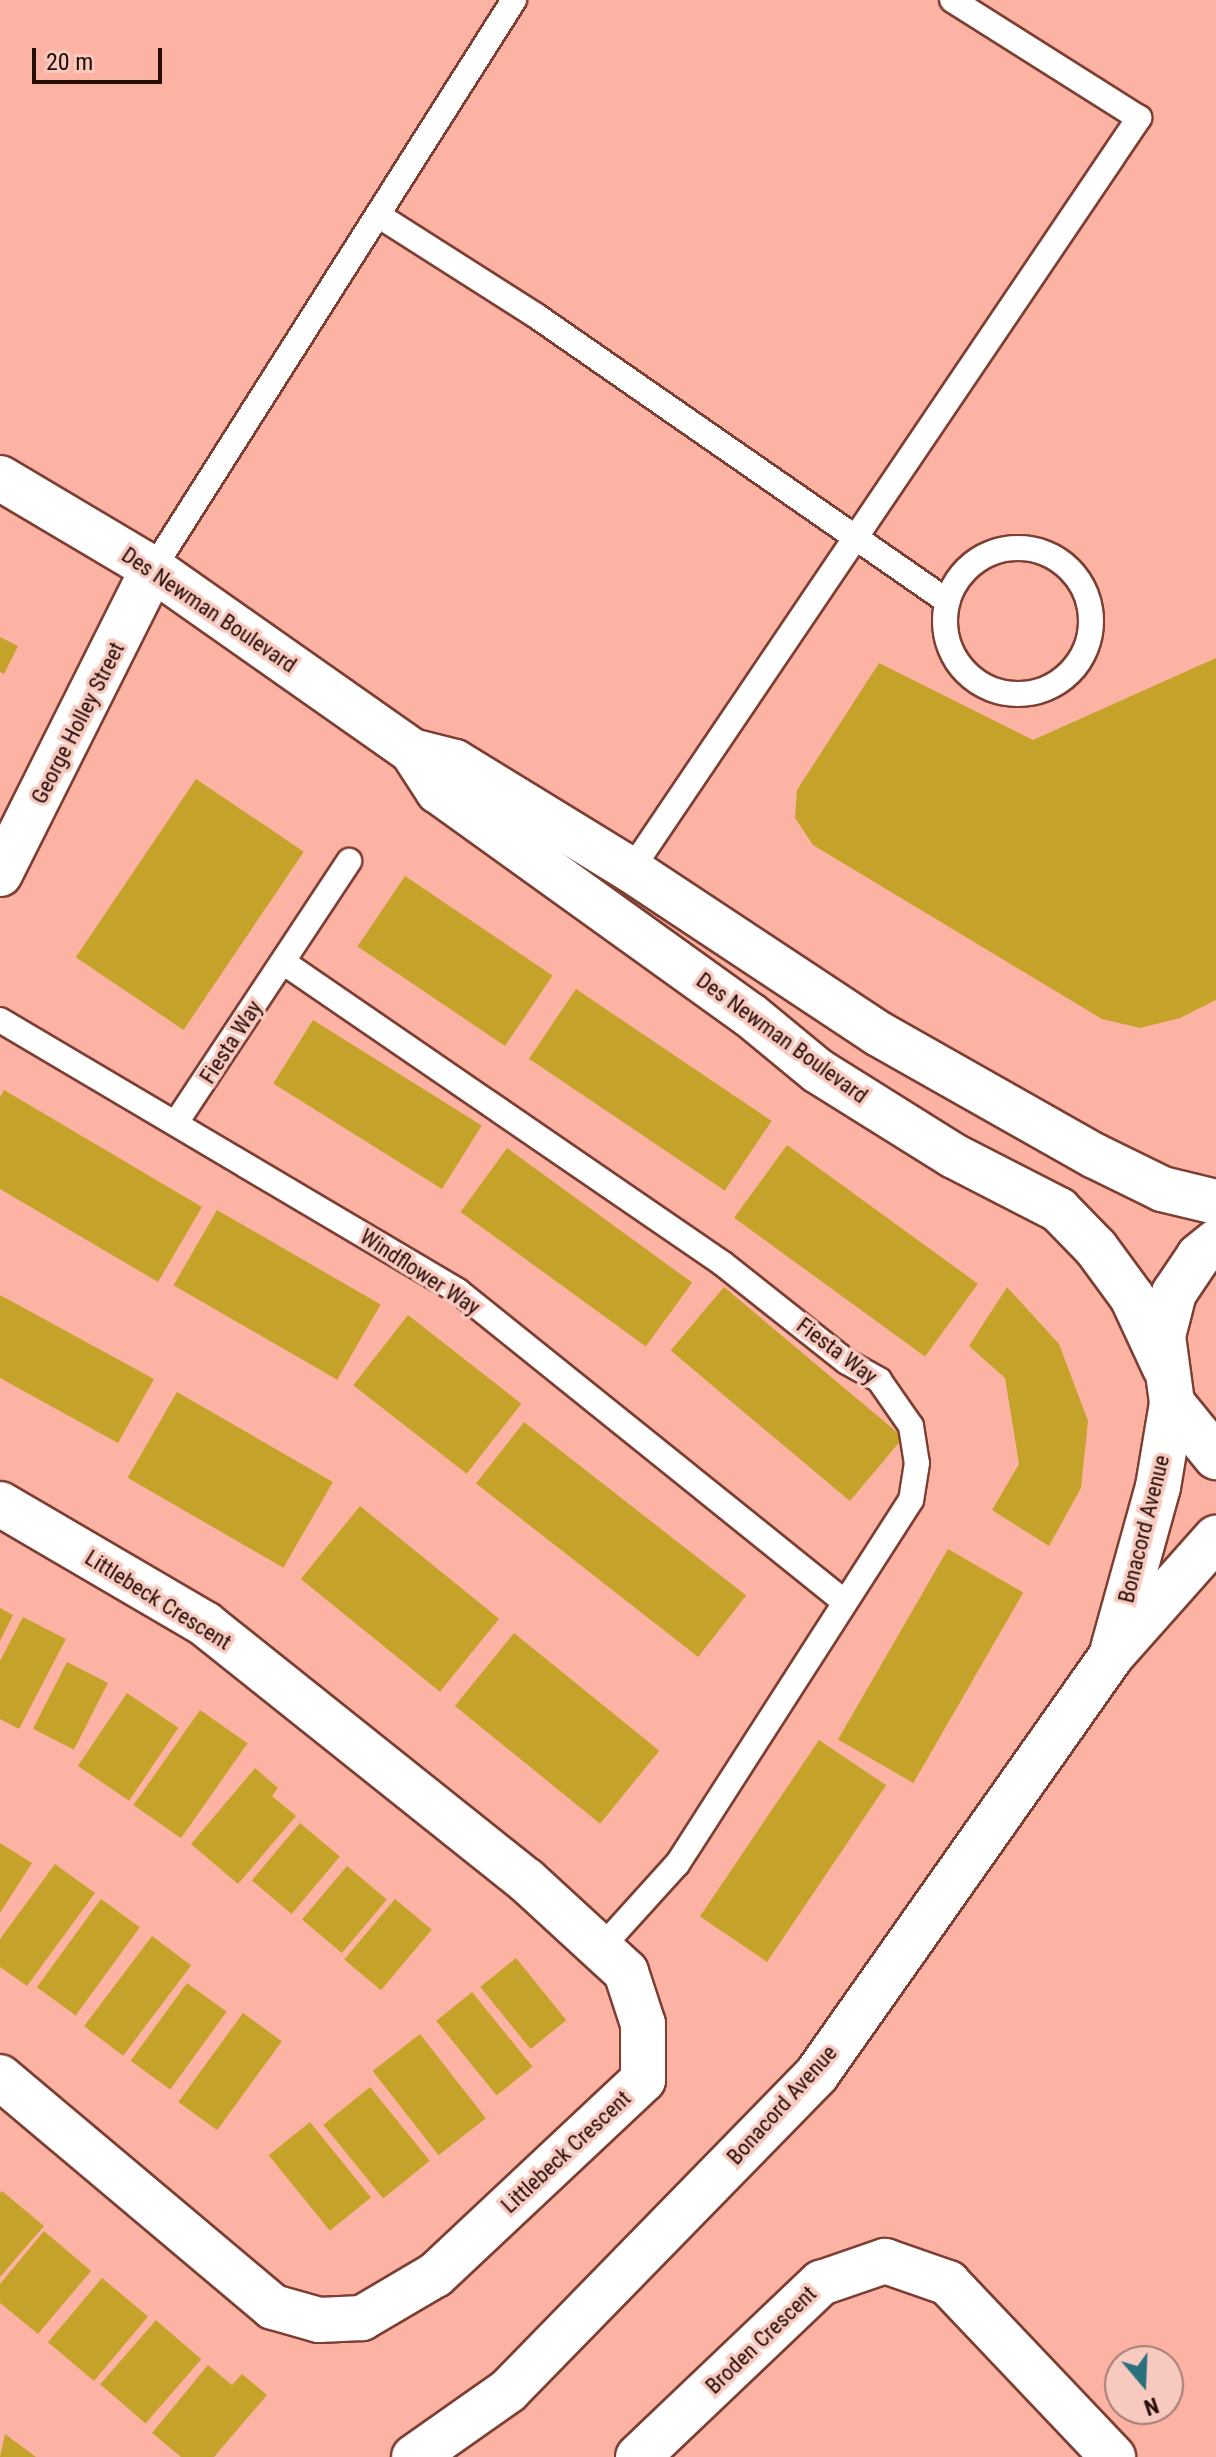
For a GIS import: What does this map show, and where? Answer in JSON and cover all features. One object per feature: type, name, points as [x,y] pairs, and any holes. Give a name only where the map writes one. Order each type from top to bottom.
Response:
[{"type":"street","name":"Des Newman Boulevard","points":[[0,478],[153,569],[412,751],[455,762],[631,870],[879,1034],[1095,1156],[1162,1189],[1216,1202]]},
{"type":"street","name":"George Holley Street","points":[[0,874],[153,569]]},
{"type":"street","name":"Des Newman Boulevard","points":[[412,751],[438,791],[750,1015],[818,1071],[954,1156],[1059,1210],[1096,1248],[1132,1297],[1168,1385],[1216,1457]]},
{"type":"street","name":"Bonacord Avenue","points":[[1112,1655],[1158,1487],[1168,1385],[1163,1336],[1174,1293],[1199,1256],[1216,1242]]},
{"type":"street","name":"Littlebeck Crescent","points":[[0,1504],[205,1624],[603,1946],[626,1972],[643,2024],[643,2080],[435,2275],[362,2318],[319,2320],[273,2307],[0,2077]]},
{"type":"street","name":"Bonacord Avenue","points":[[414,2457],[508,2391],[817,2074],[1112,1655],[1216,1538]]},
{"type":"street","name":"Broden Crescent","points":[[638,2457],[821,2283],[885,2261],[948,2283],[1113,2457]]},
{"type":"lane","points":[[153,569],[514,0]]},
{"type":"lane","points":[[631,870],[1139,118],[952,0]]},
{"type":"lane","points":[[378,215],[535,315],[947,601]]},
{"type":"lane","points":[[1043,551],[1081,583],[1091,606],[1091,631],[1084,654],[1069,674],[1025,695],[1001,693],[961,669],[949,648],[947,601],[973,563],[994,552],[1043,551]]},
{"type":"lane","name":"Fiesta Way","points":[[177,1121],[349,861]]},
{"type":"lane","name":"Fiesta Way","points":[[283,962],[537,1131],[722,1263],[847,1362],[879,1380],[911,1426],[915,1475],[911,1500],[843,1601],[677,1864],[603,1946]]},
{"type":"lane","name":"Windflower Way","points":[[0,1020],[177,1121],[458,1291],[843,1601]]},
{"type":"building","points":[[0,637],[18,646],[4,674],[0,672]]},
{"type":"building","points":[[1216,658],[1216,1000],[1180,1018],[1140,1028],[1102,1019],[813,845],[795,818],[797,790],[879,663],[1033,740]]},
{"type":"building","points":[[196,779],[304,852],[184,1030],[76,957]]},
{"type":"building","points":[[405,876],[553,976],[505,1046],[357,946]]},
{"type":"building","points":[[576,989],[772,1121],[725,1191],[529,1059]]},
{"type":"building","points":[[313,1020],[482,1125],[442,1189],[273,1084]]},
{"type":"building","points":[[4,1090],[202,1207],[158,1282],[0,1189],[0,1097]]},
{"type":"building","points":[[787,1145],[978,1284],[925,1357],[734,1218]]},
{"type":"building","points":[[507,1148],[692,1283],[646,1347],[461,1212]]},
{"type":"building","points":[[217,1210],[381,1304],[337,1380],[174,1285]]},
{"type":"building","points":[[724,1287],[903,1437],[850,1501],[671,1351]]},
{"type":"building","points":[[1007,1287],[1059,1344],[1088,1421],[1081,1488],[1049,1546],[992,1510],[1019,1464],[1005,1378],[969,1346]]},
{"type":"building","points":[[0,1295],[154,1379],[118,1443],[0,1378]]},
{"type":"building","points":[[408,1315],[521,1404],[467,1474],[353,1385]]},
{"type":"building","points":[[177,1392],[333,1482],[283,1568],[128,1478]]},
{"type":"building","points":[[524,1422],[746,1596],[698,1657],[476,1483]]},
{"type":"building","points":[[360,1506],[499,1619],[440,1692],[301,1579]]},
{"type":"building","points":[[948,1549],[1023,1592],[913,1783],[838,1740]]},
{"type":"building","points":[[0,1608],[13,1615],[0,1641]]},
{"type":"building","points":[[23,1617],[66,1639],[19,1729],[0,1719],[0,1661]]},
{"type":"building","points":[[514,1633],[659,1751],[600,1824],[455,1706]]},
{"type":"building","points":[[67,1662],[108,1683],[74,1750],[33,1729]]},
{"type":"building","points":[[127,1693],[178,1728],[129,1801],[78,1766]]},
{"type":"building","points":[[200,1710],[248,1743],[181,1838],[133,1805]]},
{"type":"building","points":[[819,1740],[886,1785],[767,1962],[700,1917]]},
{"type":"building","points":[[255,1768],[278,1788],[272,1796],[296,1816],[238,1884],[191,1844]]},
{"type":"building","points":[[300,1823],[340,1856],[292,1914],[252,1880]]},
{"type":"building","points":[[0,1843],[32,1863],[0,1913]]},
{"type":"building","points":[[55,1864],[95,1893],[27,1986],[0,1967],[0,1939]]},
{"type":"building","points":[[347,1866],[387,1899],[342,1953],[302,1920]]},
{"type":"building","points":[[101,1899],[140,1927],[76,2015],[37,1987]]},
{"type":"building","points":[[395,1899],[432,1930],[381,1990],[344,1960]]},
{"type":"building","points":[[152,1936],[191,1965],[123,2056],[84,2026]]},
{"type":"building","points":[[516,1958],[566,2020],[531,2049],[480,1987]]},
{"type":"building","points":[[187,1983],[227,2012],[170,2089],[131,2061]]},
{"type":"building","points":[[472,1992],[532,2067],[497,2096],[436,2021]]},
{"type":"building","points":[[243,2013],[282,2041],[217,2130],[178,2102]]},
{"type":"building","points":[[420,2034],[486,2118],[439,2155],[373,2071]]},
{"type":"building","points":[[370,2087],[430,2161],[383,2199],[323,2125]]},
{"type":"building","points":[[310,2122],[371,2197],[330,2231],[269,2155]]},
{"type":"building","points":[[2,2191],[44,2226],[0,2277],[0,2193]]},
{"type":"building","points":[[44,2231],[91,2271],[38,2334],[0,2303],[0,2284]]},
{"type":"building","points":[[102,2278],[148,2317],[94,2381],[48,2342]]},
{"type":"building","points":[[156,2320],[201,2359],[146,2424],[100,2384]]},
{"type":"building","points":[[208,2365],[232,2385],[242,2374],[267,2395],[214,2457],[181,2457],[152,2433]]},
{"type":"building","points":[[5,2434],[36,2457],[0,2457]]}]
